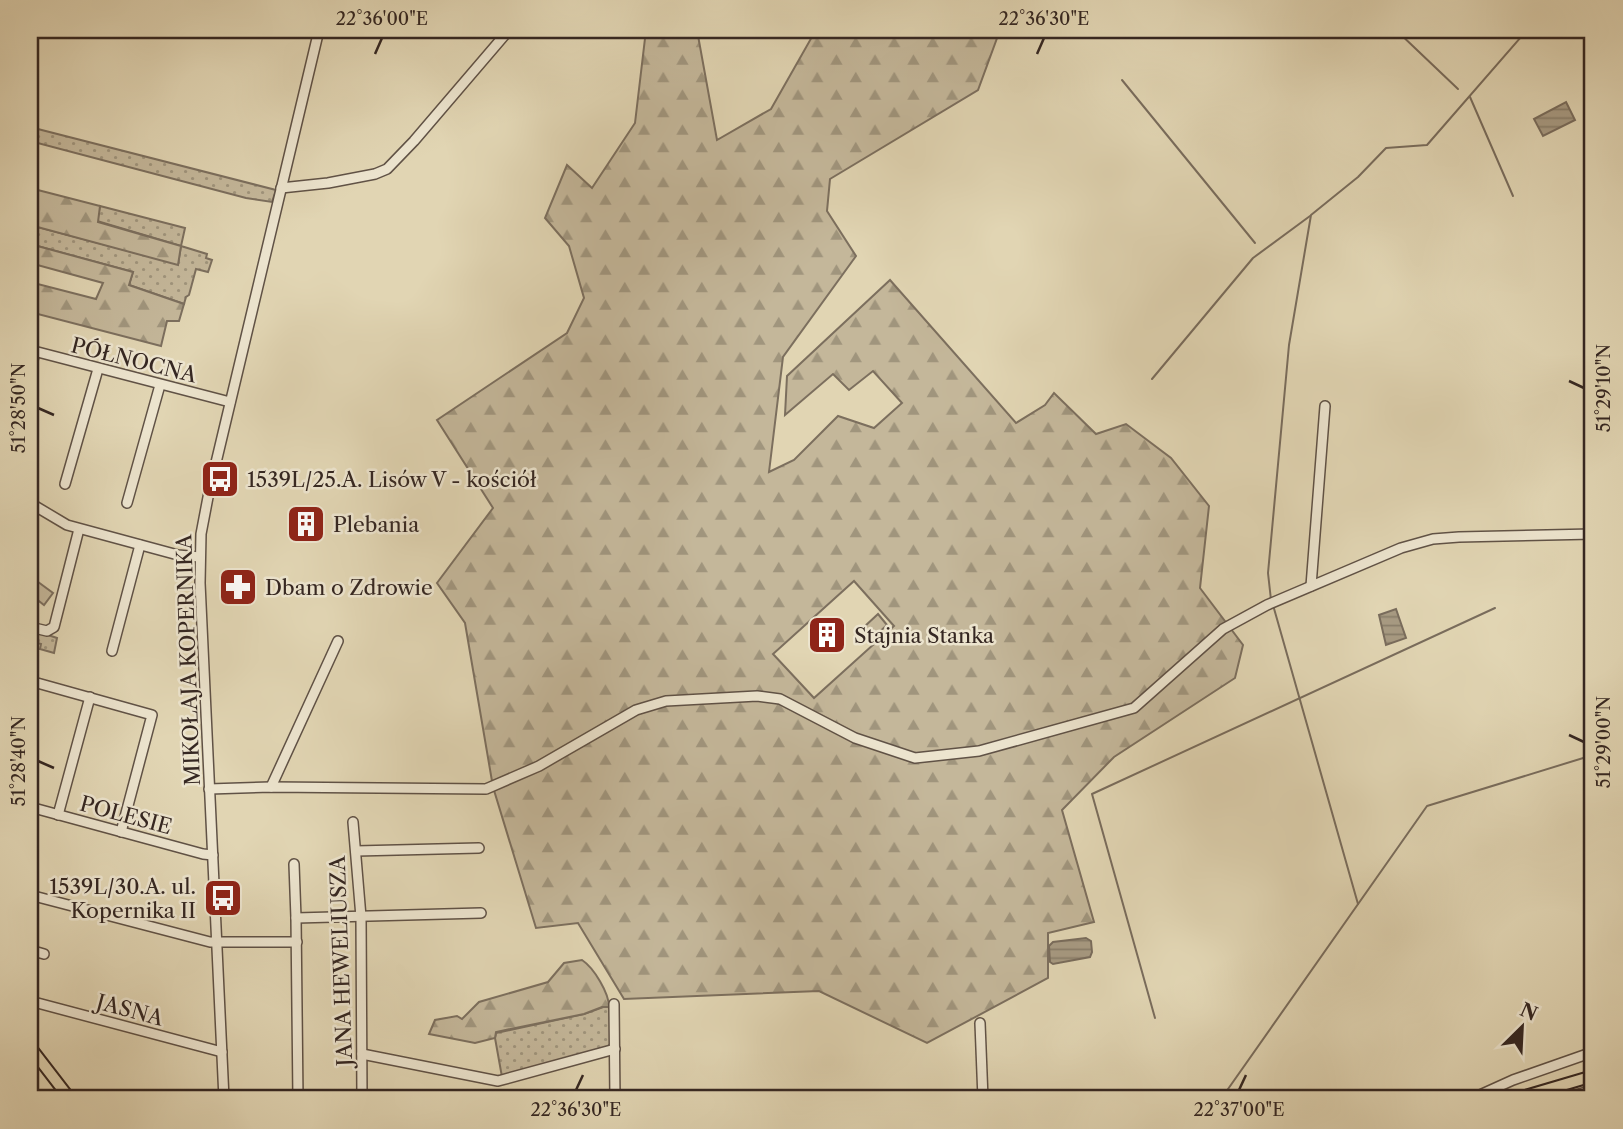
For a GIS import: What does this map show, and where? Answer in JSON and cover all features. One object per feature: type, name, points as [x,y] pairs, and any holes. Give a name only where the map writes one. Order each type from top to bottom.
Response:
[{"type":"main road","points":[[30,1047],[70,1099]]},
{"type":"main road","points":[[1515,1099],[1593,1076]]},
{"type":"street","name":"MIKOŁAJA KOPERNIKA","points":[[224,1099],[200,557],[204,515],[319,30]]},
{"type":"street","points":[[281,187],[368,176],[387,169],[509,30]]},
{"type":"street","points":[[30,372],[33,351]]},
{"type":"street","name":"PÓŁNOCNA","points":[[33,351],[230,402]]},
{"type":"street","points":[[65,484],[98,369]]},
{"type":"street","points":[[127,503],[160,385]]},
{"type":"street","points":[[1311,586],[1325,406]]},
{"type":"street","points":[[30,503],[46,514],[79,529],[178,555],[200,557]]},
{"type":"street","points":[[30,627],[43,631],[51,630],[56,622],[79,529]]},
{"type":"street","points":[[209,789],[486,789],[539,766],[636,710],[650,705],[666,701],[757,696],[780,699],[855,738],[915,758],[979,751],[1134,708],[1223,629],[1266,605],[1401,548],[1433,539],[1593,534]]},
{"type":"street","points":[[112,651],[140,545]]},
{"type":"street","points":[[271,787],[338,641]]},
{"type":"street","points":[[30,681],[152,715],[121,832]]},
{"type":"street","points":[[58,815],[90,697]]},
{"type":"street","name":"POLESIE","points":[[30,807],[213,855]]},
{"type":"street","name":"JANA HEWELIUSZA","points":[[353,822],[361,917],[362,1099]]},
{"type":"street","points":[[356,851],[479,848]]},
{"type":"street","points":[[294,864],[298,1099]]},
{"type":"street","points":[[30,895],[217,942],[297,942]]},
{"type":"street","points":[[296,918],[481,913]]},
{"type":"street","points":[[30,950],[44,954]]},
{"type":"street","name":"JASNA","points":[[30,1001],[222,1052]]},
{"type":"street","points":[[614,1004],[615,1099]]},
{"type":"street","points":[[981,1023],[983,1099]]},
{"type":"street","points":[[362,1054],[498,1081],[615,1049]]},
{"type":"street","points":[[1471,1099],[1513,1080],[1593,1052]]},
{"type":"street","points":[[1562,1099],[1593,1090]]},
{"type":"green space","points":[[646,30],[697,30],[717,140],[771,109],[813,35],[832,30],[884,30],[894,36],[904,30],[1000,30],[978,90],[830,179],[827,211],[856,256],[783,357],[769,472],[794,460],[838,416],[874,428],[902,403],[873,371],[849,390],[833,374],[785,415],[787,376],[890,280],[1016,423],[1045,405],[1054,393],[1096,434],[1126,424],[1171,458],[1209,506],[1200,588],[1243,645],[1235,678],[1114,757],[1062,810],[1094,922],[1048,933],[1048,978],[927,1043],[819,991],[624,999],[578,923],[536,928],[493,787],[465,623],[437,583],[493,508],[437,420],[567,333],[584,298],[569,246],[545,218],[567,165],[592,188],[635,123]],"holes":[[[854,581],[894,626],[814,698],[773,654]]]},
{"type":"green space","points":[[30,127],[276,190],[272,202],[246,198],[30,141]]},
{"type":"green space","points":[[30,188],[100,206],[98,222],[181,246],[178,265],[30,225]]},
{"type":"green space","points":[[100,206],[185,228],[181,246],[97,221]]},
{"type":"green space","points":[[30,225],[178,264],[181,246],[207,254],[206,258],[212,260],[208,272],[196,269],[184,304],[129,285],[133,272],[30,244]]},
{"type":"green space","points":[[30,244],[133,272],[129,285],[184,304],[179,321],[167,321],[161,346],[30,312],[30,282],[96,299],[103,283],[30,263]]},
{"type":"green space","points":[[30,576],[53,593],[44,605],[30,594]]},
{"type":"green space","points":[[878,614],[887,625],[875,636],[868,635],[863,628]]},
{"type":"green space","points":[[30,629],[57,638],[54,653],[40,649],[41,644],[30,641]]},
{"type":"green space","points":[[582,960],[600,981],[609,1007],[496,1032],[495,1038],[475,1043],[429,1034],[435,1020],[457,1016],[462,1019],[479,1002],[548,982],[564,963]]},
{"type":"green space","points":[[606,1006],[611,1009],[610,1044],[607,1048],[502,1077],[496,1033],[584,1014]]},
{"type":"shaded area","points":[[1566,102],[1575,120],[1543,136],[1534,119]]},
{"type":"shaded area","points":[[1396,609],[1406,638],[1386,645],[1379,615]]},
{"type":"shaded area","points":[[1086,938],[1091,941],[1090,957],[1053,964],[1050,962],[1049,946],[1053,942]]},
{"type":"waterway","points":[[1396,30],[1458,89]]},
{"type":"waterway","points":[[1271,600],[1268,573],[1289,345],[1311,215],[1358,177],[1386,148],[1427,145],[1527,30]]},
{"type":"waterway","points":[[1122,80],[1255,243]]},
{"type":"waterway","points":[[1470,97],[1513,196]]},
{"type":"waterway","points":[[1152,379],[1253,258],[1310,216]]},
{"type":"waterway","points":[[1273,605],[1358,904]]},
{"type":"waterway","points":[[1155,1018],[1092,794],[1495,608]]},
{"type":"waterway","points":[[1221,1099],[1427,806],[1593,755]]},
{"type":"place","name":"1539L/25.A. Lisów V - kościół","points":[[220,479]]},
{"type":"place","name":"Plebania","points":[[306,524]]},
{"type":"place","name":"Dbam o Zdrowie","points":[[238,587]]},
{"type":"place","name":"Stajnia Stanka","points":[[827,635]]},
{"type":"place","name":"1539L/30.A. ul. Kopernika II","points":[[223,898]]}]
